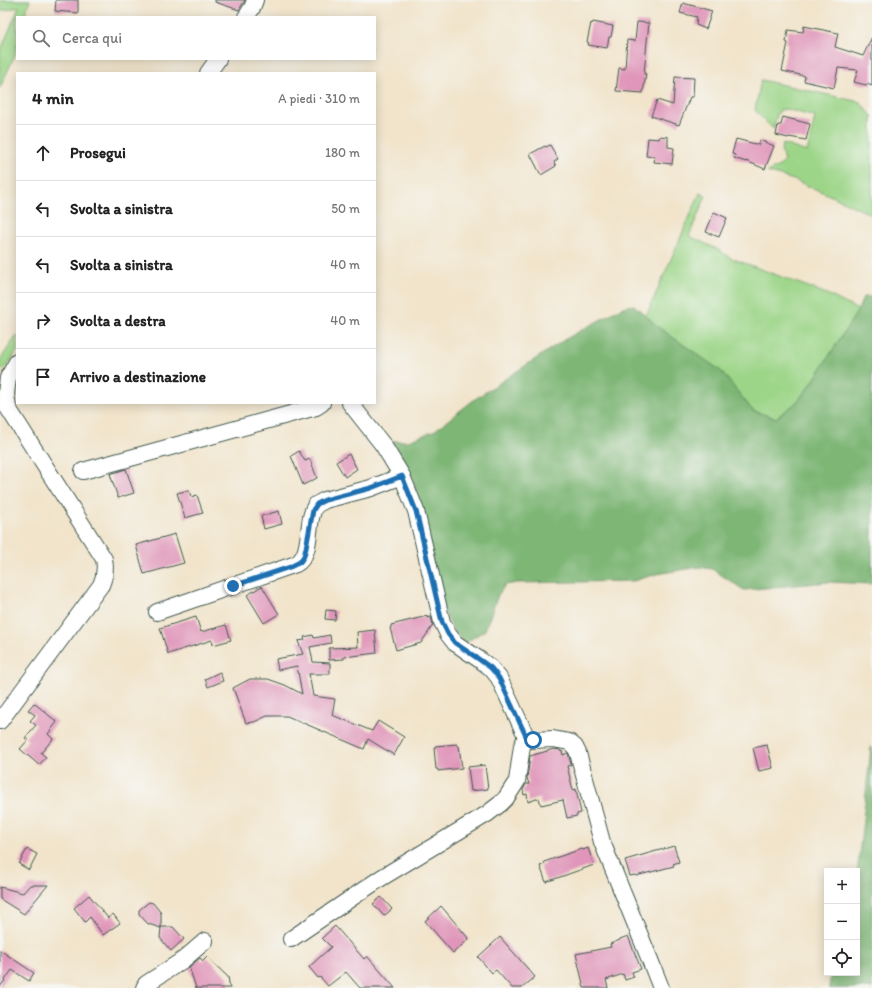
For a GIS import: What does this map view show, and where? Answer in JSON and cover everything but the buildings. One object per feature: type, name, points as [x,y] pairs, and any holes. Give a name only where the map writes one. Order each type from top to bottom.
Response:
[{"type":"street","points":[[247,16],[255,0]]},
{"type":"street","points":[[209,72],[217,60]]},
{"type":"street","points":[[0,721],[101,585],[105,577],[106,568],[104,559],[8,408],[4,378],[16,363]]},
{"type":"street","points":[[83,471],[316,407],[320,404]]},
{"type":"street","points":[[351,404],[383,445],[402,476],[416,511],[442,622],[448,634],[455,643],[491,668],[499,678],[526,736],[533,740],[553,739],[569,742],[575,746],[602,842],[661,988]]},
{"type":"street","points":[[157,612],[300,562],[304,556],[306,548],[313,510],[317,504],[325,500],[371,488],[402,476]]},
{"type":"street","points":[[291,939],[380,878],[487,814],[500,804],[506,798],[517,781],[522,746],[526,736]]},
{"type":"street","points":[[144,988],[146,984],[183,960],[206,941]]},
{"type":"green space","points":[[1,0],[30,0],[24,16],[16,16],[15,55],[0,88],[0,52],[19,7],[2,11]]},
{"type":"green space","points":[[761,80],[860,102],[872,116],[872,215],[794,180],[767,172],[784,162],[781,149],[783,144],[807,152],[815,117],[786,109],[780,110],[773,129],[755,110]]},
{"type":"green space","points":[[700,193],[706,196],[689,236],[717,249],[731,258],[827,294],[858,310],[812,383],[796,403],[776,418],[753,411],[721,371],[658,327],[646,316]]},
{"type":"green space","points":[[863,297],[872,297],[872,584],[828,582],[744,590],[712,569],[699,567],[657,574],[633,581],[517,583],[505,585],[498,595],[485,630],[465,643],[453,630],[444,611],[416,488],[399,451],[391,441],[408,441],[434,431],[475,399],[564,340],[623,307],[634,305],[658,327],[721,371],[753,411],[776,418],[796,403],[812,383],[858,310]]},
{"type":"green space","points":[[16,336],[16,353],[8,365],[0,372],[0,360]]},
{"type":"green space","points":[[872,746],[872,988],[829,988],[831,976],[860,976],[860,868],[858,868]]},
{"type":"route","points":[[233,586],[290,567],[300,562],[304,556],[306,548],[313,510],[317,504],[325,500],[371,488],[402,476],[416,511],[442,622],[448,634],[455,643],[491,668],[499,678],[526,736],[533,740]]}]
